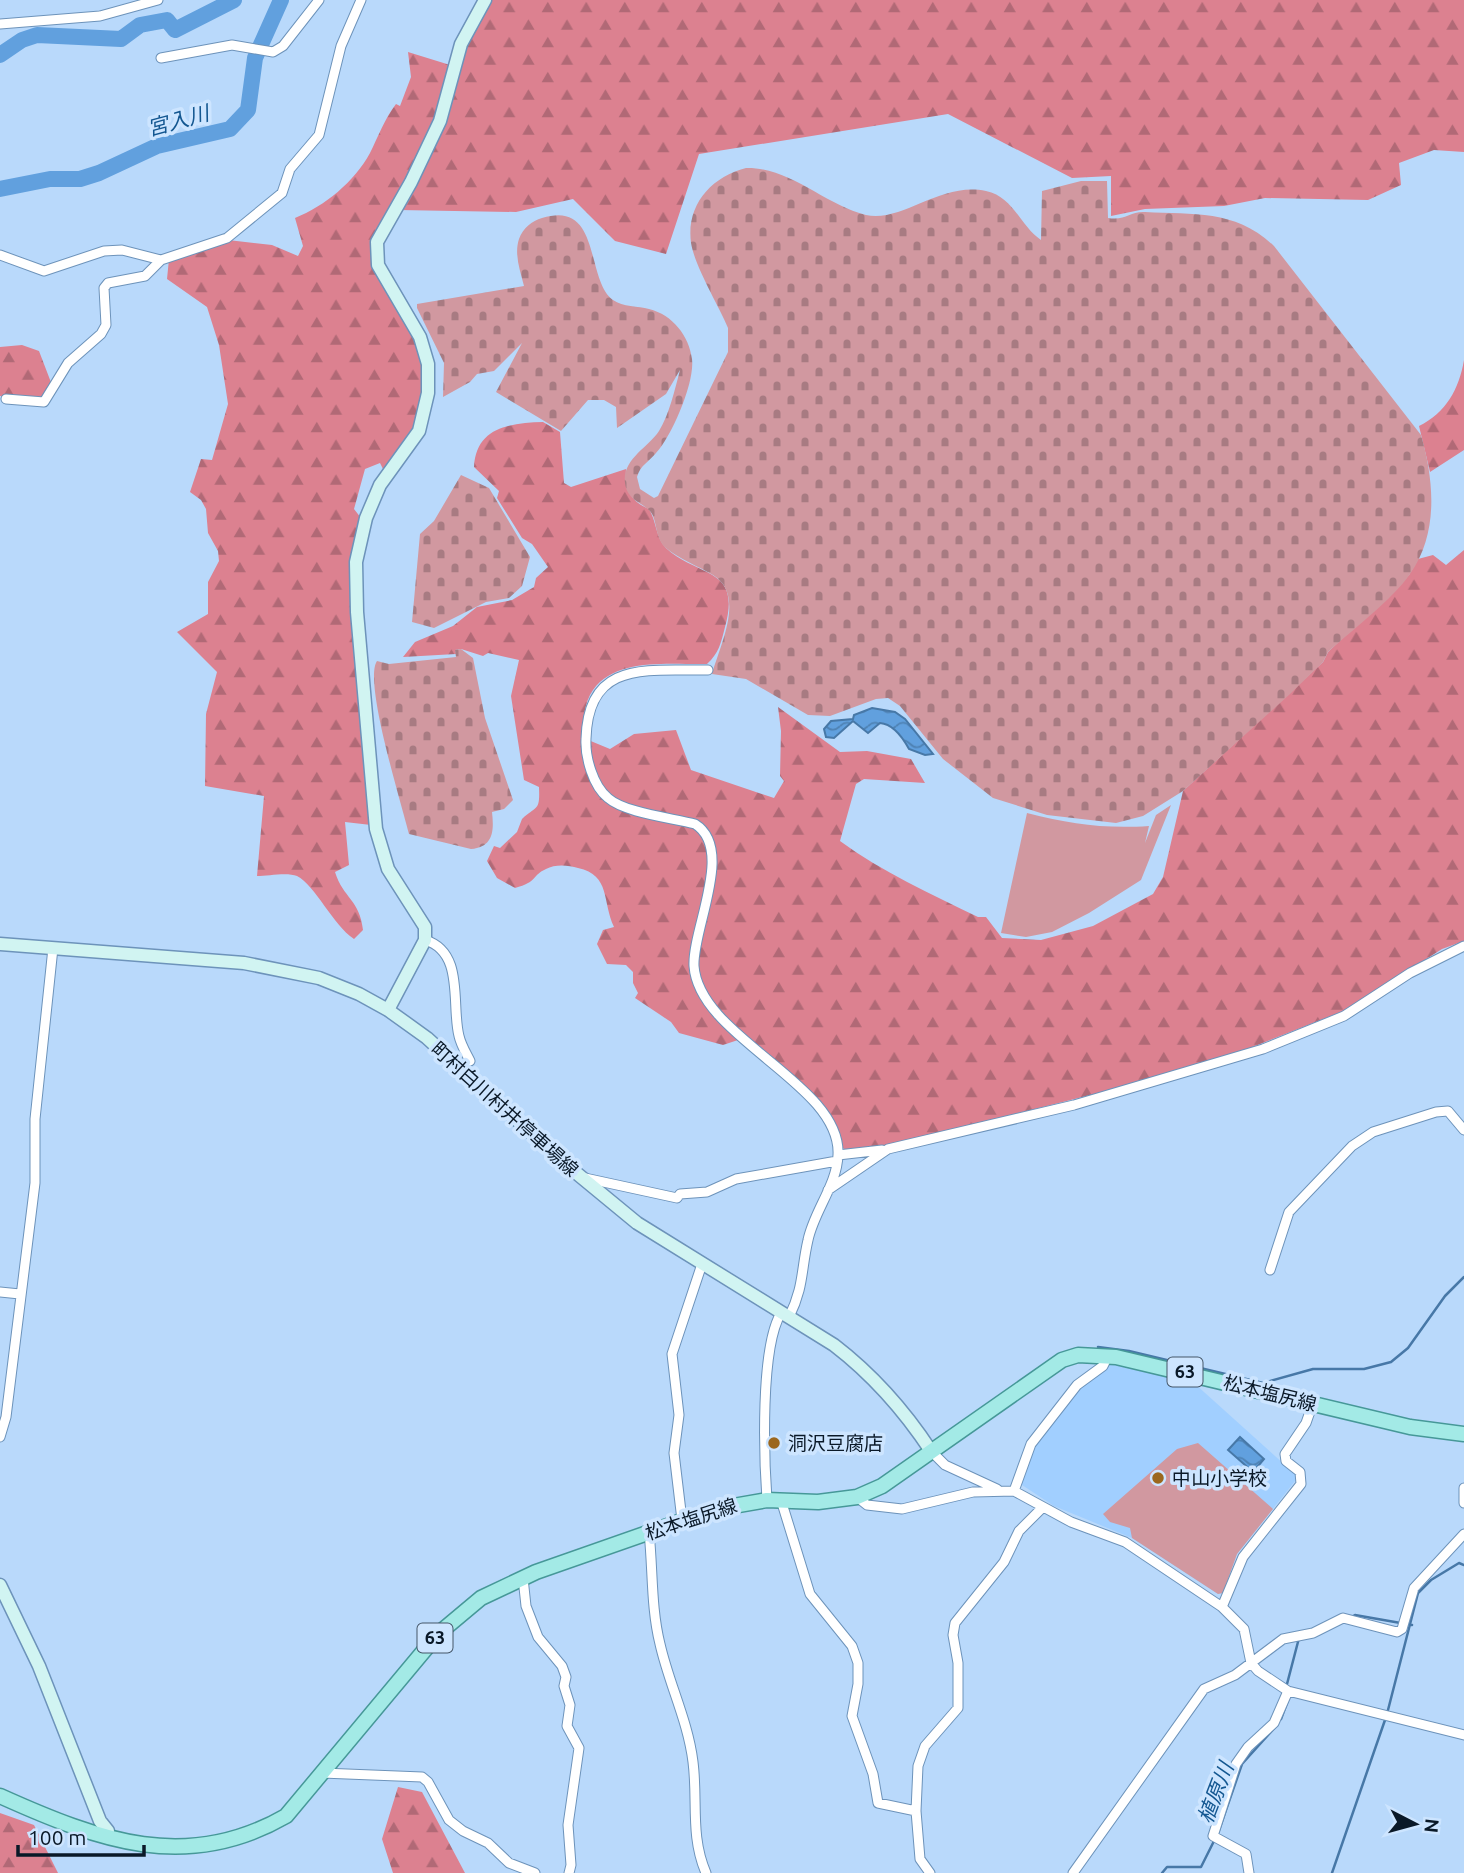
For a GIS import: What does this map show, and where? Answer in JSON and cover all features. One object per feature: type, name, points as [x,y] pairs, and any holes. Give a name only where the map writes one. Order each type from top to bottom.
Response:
[{"type":"main road","points":[[388,1010],[425,940],[425,927],[388,869],[376,829],[355,586],[359,542],[372,500],[406,452],[422,421],[428,393],[428,364],[420,337],[378,265],[375,254],[377,242],[411,182],[440,121],[461,44],[485,0]]},
{"type":"main road","name":"町村白川村井停車場線","points":[[0,944],[261,965],[319,978],[388,1010],[427,1038],[580,1177],[636,1223],[785,1315],[857,1364],[887,1392],[931,1451]]},
{"type":"main road","name":"松本塩尻線","points":[[0,1796],[114,1846],[150,1857],[190,1860],[230,1852],[267,1832],[286,1816],[452,1620],[481,1598],[523,1578],[730,1505],[774,1500],[839,1502],[857,1497],[882,1486],[1062,1360],[1078,1355],[1108,1356],[1410,1427],[1464,1437]]},
{"type":"main road","points":[[0,1585],[39,1666],[100,1821],[108,1831]]},
{"type":"street","points":[[0,24],[100,16],[158,0]]},
{"type":"street","points":[[161,58],[232,45],[273,52],[283,46],[319,0]]},
{"type":"street","points":[[6,399],[44,402],[68,363],[101,334],[106,325],[104,288],[108,283],[145,276],[162,260],[227,239],[282,193],[290,169],[319,135],[341,46],[362,0]]},
{"type":"street","points":[[0,255],[44,271],[104,251],[122,250],[162,260]]},
{"type":"street","points":[[708,670],[634,671],[609,680],[594,695],[590,707],[586,724],[588,759],[595,780],[608,798],[627,808],[695,824],[704,830],[710,841],[711,861],[705,913],[695,946],[694,966],[699,985],[711,1005],[762,1057],[808,1094],[826,1114],[834,1129],[837,1158],[808,1240],[805,1273],[785,1315],[773,1333],[768,1373],[765,1466],[774,1500],[810,1594],[852,1646],[858,1662],[858,1684],[852,1716],[873,1774],[878,1802],[916,1811]]},
{"type":"street","points":[[425,940],[436,943],[443,951],[454,978],[459,1035],[470,1061]]},
{"type":"street","points":[[580,1177],[677,1198],[680,1194],[707,1192],[736,1179],[888,1149],[1074,1105],[1263,1049],[1344,1016],[1410,973],[1464,946]]},
{"type":"street","points":[[0,1437],[6,1417],[34,1183],[35,1119],[53,948]]},
{"type":"street","points":[[1270,1270],[1289,1212],[1364,1138],[1436,1112],[1448,1111],[1464,1130]]},
{"type":"street","points":[[827,1191],[888,1149]]},
{"type":"street","points":[[682,1520],[674,1453],[679,1415],[673,1354],[702,1264]]},
{"type":"street","points":[[0,1292],[20,1294]]},
{"type":"street","points":[[1014,1491],[1031,1444],[1077,1385],[1102,1366],[1108,1356]]},
{"type":"street","points":[[1222,1607],[1243,1557],[1301,1484],[1300,1472],[1286,1461],[1284,1454],[1306,1423],[1313,1403]]},
{"type":"street","points":[[931,1451],[945,1465],[997,1489]]},
{"type":"street","points":[[1464,1488],[1464,1503]]},
{"type":"street","points":[[857,1497],[867,1505],[902,1509],[942,1497],[997,1489],[1014,1491],[1071,1522],[1125,1542],[1222,1607],[1244,1629],[1251,1663],[1258,1671],[1288,1691],[1464,1735]]},
{"type":"street","points":[[930,1873],[920,1859],[916,1811],[918,1766],[925,1746],[958,1708],[958,1663],[953,1635],[955,1623],[1004,1562],[1019,1531],[1043,1507]]},
{"type":"street","points":[[649,1532],[654,1614],[660,1646],[688,1735],[694,1765],[694,1832],[706,1873]]},
{"type":"street","points":[[1073,1873],[1204,1689],[1235,1675],[1283,1639],[1313,1633],[1343,1618],[1397,1632],[1402,1629],[1415,1588],[1464,1534]]},
{"type":"street","points":[[523,1578],[526,1606],[538,1637],[562,1666],[566,1677],[564,1686],[570,1705],[568,1726],[579,1748],[568,1825],[571,1865],[569,1873]]},
{"type":"street","points":[[1249,1873],[1246,1854],[1213,1836],[1236,1765],[1248,1747],[1274,1723],[1288,1691]]},
{"type":"street","points":[[322,1773],[422,1777],[428,1782],[449,1820],[463,1831],[488,1843],[509,1863],[535,1873]]},
{"type":"shaded area","name":"中山小学校","points":[[1110,1364],[1194,1383],[1295,1474],[1295,1481],[1237,1554],[1223,1593],[1218,1594],[1132,1538],[1054,1506],[1019,1483],[1032,1448],[1080,1386]]},
{"type":"green space","points":[[490,0],[1464,0],[1464,152],[1434,150],[1399,163],[1401,185],[1368,200],[1265,198],[1224,206],[1145,209],[1111,216],[1111,176],[1072,178],[948,114],[699,154],[666,254],[615,241],[573,199],[516,212],[399,210],[465,47]]},
{"type":"green space","points":[[408,52],[450,65],[438,117],[371,247],[374,267],[420,349],[424,382],[414,429],[384,471],[380,463],[365,469],[354,509],[361,518],[350,576],[351,622],[371,825],[345,822],[349,865],[335,872],[361,920],[363,930],[354,939],[339,925],[311,888],[297,876],[257,876],[264,796],[205,786],[206,714],[217,672],[177,632],[208,614],[208,582],[219,561],[218,551],[208,533],[206,509],[201,500],[190,492],[201,459],[212,460],[228,404],[219,345],[207,307],[167,279],[169,259],[228,240],[272,245],[298,256],[303,246],[295,218],[338,192],[363,164],[392,109],[396,104],[400,106],[411,77]]},
{"type":"green space","points":[[746,168],[778,174],[866,215],[894,213],[953,192],[969,189],[986,191],[996,194],[1010,205],[1041,240],[1042,191],[1081,181],[1107,181],[1108,218],[1140,212],[1198,214],[1229,220],[1259,234],[1274,246],[1421,435],[1431,488],[1430,524],[1426,541],[1410,574],[1382,604],[1328,652],[1323,662],[1290,694],[1183,791],[1143,816],[1116,823],[1047,815],[993,798],[943,759],[900,706],[888,698],[876,699],[830,716],[808,715],[746,679],[712,674],[728,621],[728,595],[723,584],[662,544],[652,514],[631,496],[625,483],[625,475],[632,460],[663,425],[680,370],[666,394],[617,428],[616,407],[604,400],[588,400],[561,431],[496,392],[522,343],[494,371],[477,374],[470,382],[443,397],[444,363],[417,304],[524,286],[517,250],[523,232],[531,223],[542,218],[561,215],[574,220],[590,244],[604,290],[617,302],[649,309],[665,316],[678,328],[690,350],[692,369],[681,408],[662,445],[642,467],[637,477],[640,489],[654,498],[658,496],[728,352],[728,328],[693,253],[690,229],[693,217],[697,205],[712,186],[733,172]]},
{"type":"green space","points":[[22,345],[39,351],[52,385],[41,400],[0,396],[0,347]]},
{"type":"green space","points":[[1464,360],[1464,450],[1430,472],[1419,426],[1437,414],[1450,399],[1459,381]]},
{"type":"green space","points":[[543,422],[560,432],[564,483],[571,487],[626,469],[626,483],[630,494],[649,509],[666,548],[678,558],[714,576],[722,583],[729,607],[717,652],[707,664],[646,665],[616,672],[603,679],[588,700],[581,737],[610,749],[634,734],[676,730],[691,770],[774,798],[784,781],[780,776],[781,731],[778,707],[840,752],[867,751],[911,759],[925,783],[864,779],[856,784],[840,841],[907,882],[978,917],[986,917],[1002,938],[1041,940],[1093,926],[1153,894],[1163,877],[1183,791],[1323,662],[1328,652],[1409,575],[1418,559],[1433,555],[1446,565],[1464,550],[1464,941],[1442,949],[1346,1010],[1250,1048],[1134,1084],[893,1145],[847,1151],[843,1148],[828,1113],[817,1099],[747,1037],[723,1045],[679,1033],[671,1022],[635,998],[638,993],[633,983],[633,972],[626,965],[607,964],[597,944],[603,930],[614,927],[604,891],[596,877],[578,868],[557,866],[542,871],[528,883],[515,888],[497,878],[487,861],[494,846],[500,848],[517,832],[522,819],[539,801],[539,787],[524,780],[511,696],[519,660],[488,653],[483,656],[461,649],[455,650],[456,654],[403,657],[415,642],[453,626],[477,607],[512,600],[534,587],[536,578],[548,567],[532,544],[522,538],[497,498],[499,491],[474,467],[476,454],[488,435],[507,426]]},
{"type":"green space","points":[[461,475],[489,488],[530,557],[522,586],[509,598],[486,602],[434,628],[412,622],[420,534],[434,521]]},
{"type":"green space","points":[[461,649],[473,658],[485,718],[513,800],[504,809],[492,812],[491,837],[479,848],[471,849],[409,834],[379,717],[374,673],[377,661],[389,664],[456,657],[455,650]]},
{"type":"green space","points":[[1171,805],[1141,880],[1089,913],[1052,932],[1026,937],[1001,933],[1027,813],[1087,825],[1149,826],[1145,843],[1156,815]]},
{"type":"green space","points":[[1198,1443],[1273,1509],[1237,1554],[1223,1593],[1218,1594],[1132,1538],[1130,1528],[1110,1522],[1103,1514],[1177,1449]]},
{"type":"green space","points":[[398,1787],[422,1792],[465,1873],[393,1873],[382,1839]]},
{"type":"green space","points":[[0,1813],[34,1825],[58,1873],[0,1873]]},
{"type":"water","points":[[872,708],[895,712],[905,719],[933,754],[925,755],[909,749],[901,736],[880,723],[868,733],[853,721],[834,738],[826,737],[824,729],[831,721],[853,719],[854,715]]},
{"type":"water","points":[[1240,1437],[1264,1459],[1253,1472],[1228,1450]]},
{"type":"waterway","points":[[0,55],[22,40],[37,35],[121,39],[140,25],[167,20],[175,30],[234,0]]},
{"type":"waterway","name":"宮入川","points":[[0,189],[50,179],[80,179],[157,146],[230,129],[248,110],[255,58],[281,0]]},
{"type":"waterway","points":[[1098,1347],[1129,1351],[1263,1383],[1313,1369],[1364,1369],[1391,1362],[1408,1348],[1445,1296],[1464,1277]]},
{"type":"waterway","name":"植原川","points":[[1388,1710],[1418,1593],[1431,1580],[1459,1563],[1464,1565]]},
{"type":"waterway","name":"植原川","points":[[1350,1618],[1355,1615],[1412,1625]]},
{"type":"waterway","name":"植原川","points":[[1287,1684],[1299,1638]]},
{"type":"waterway","name":"植原川","points":[[1281,1719],[1288,1700]]},
{"type":"waterway","points":[[1332,1873],[1385,1720]]},
{"type":"waterway","name":"植原川","points":[[1218,1833],[1242,1764],[1277,1725]]},
{"type":"waterway","name":"植原川","points":[[1162,1873],[1167,1867],[1201,1867],[1215,1839]]},
{"type":"place","name":"洞沢豆腐店","points":[[774,1443]]},
{"type":"place","name":"中山小学校","points":[[1158,1478]]}]
